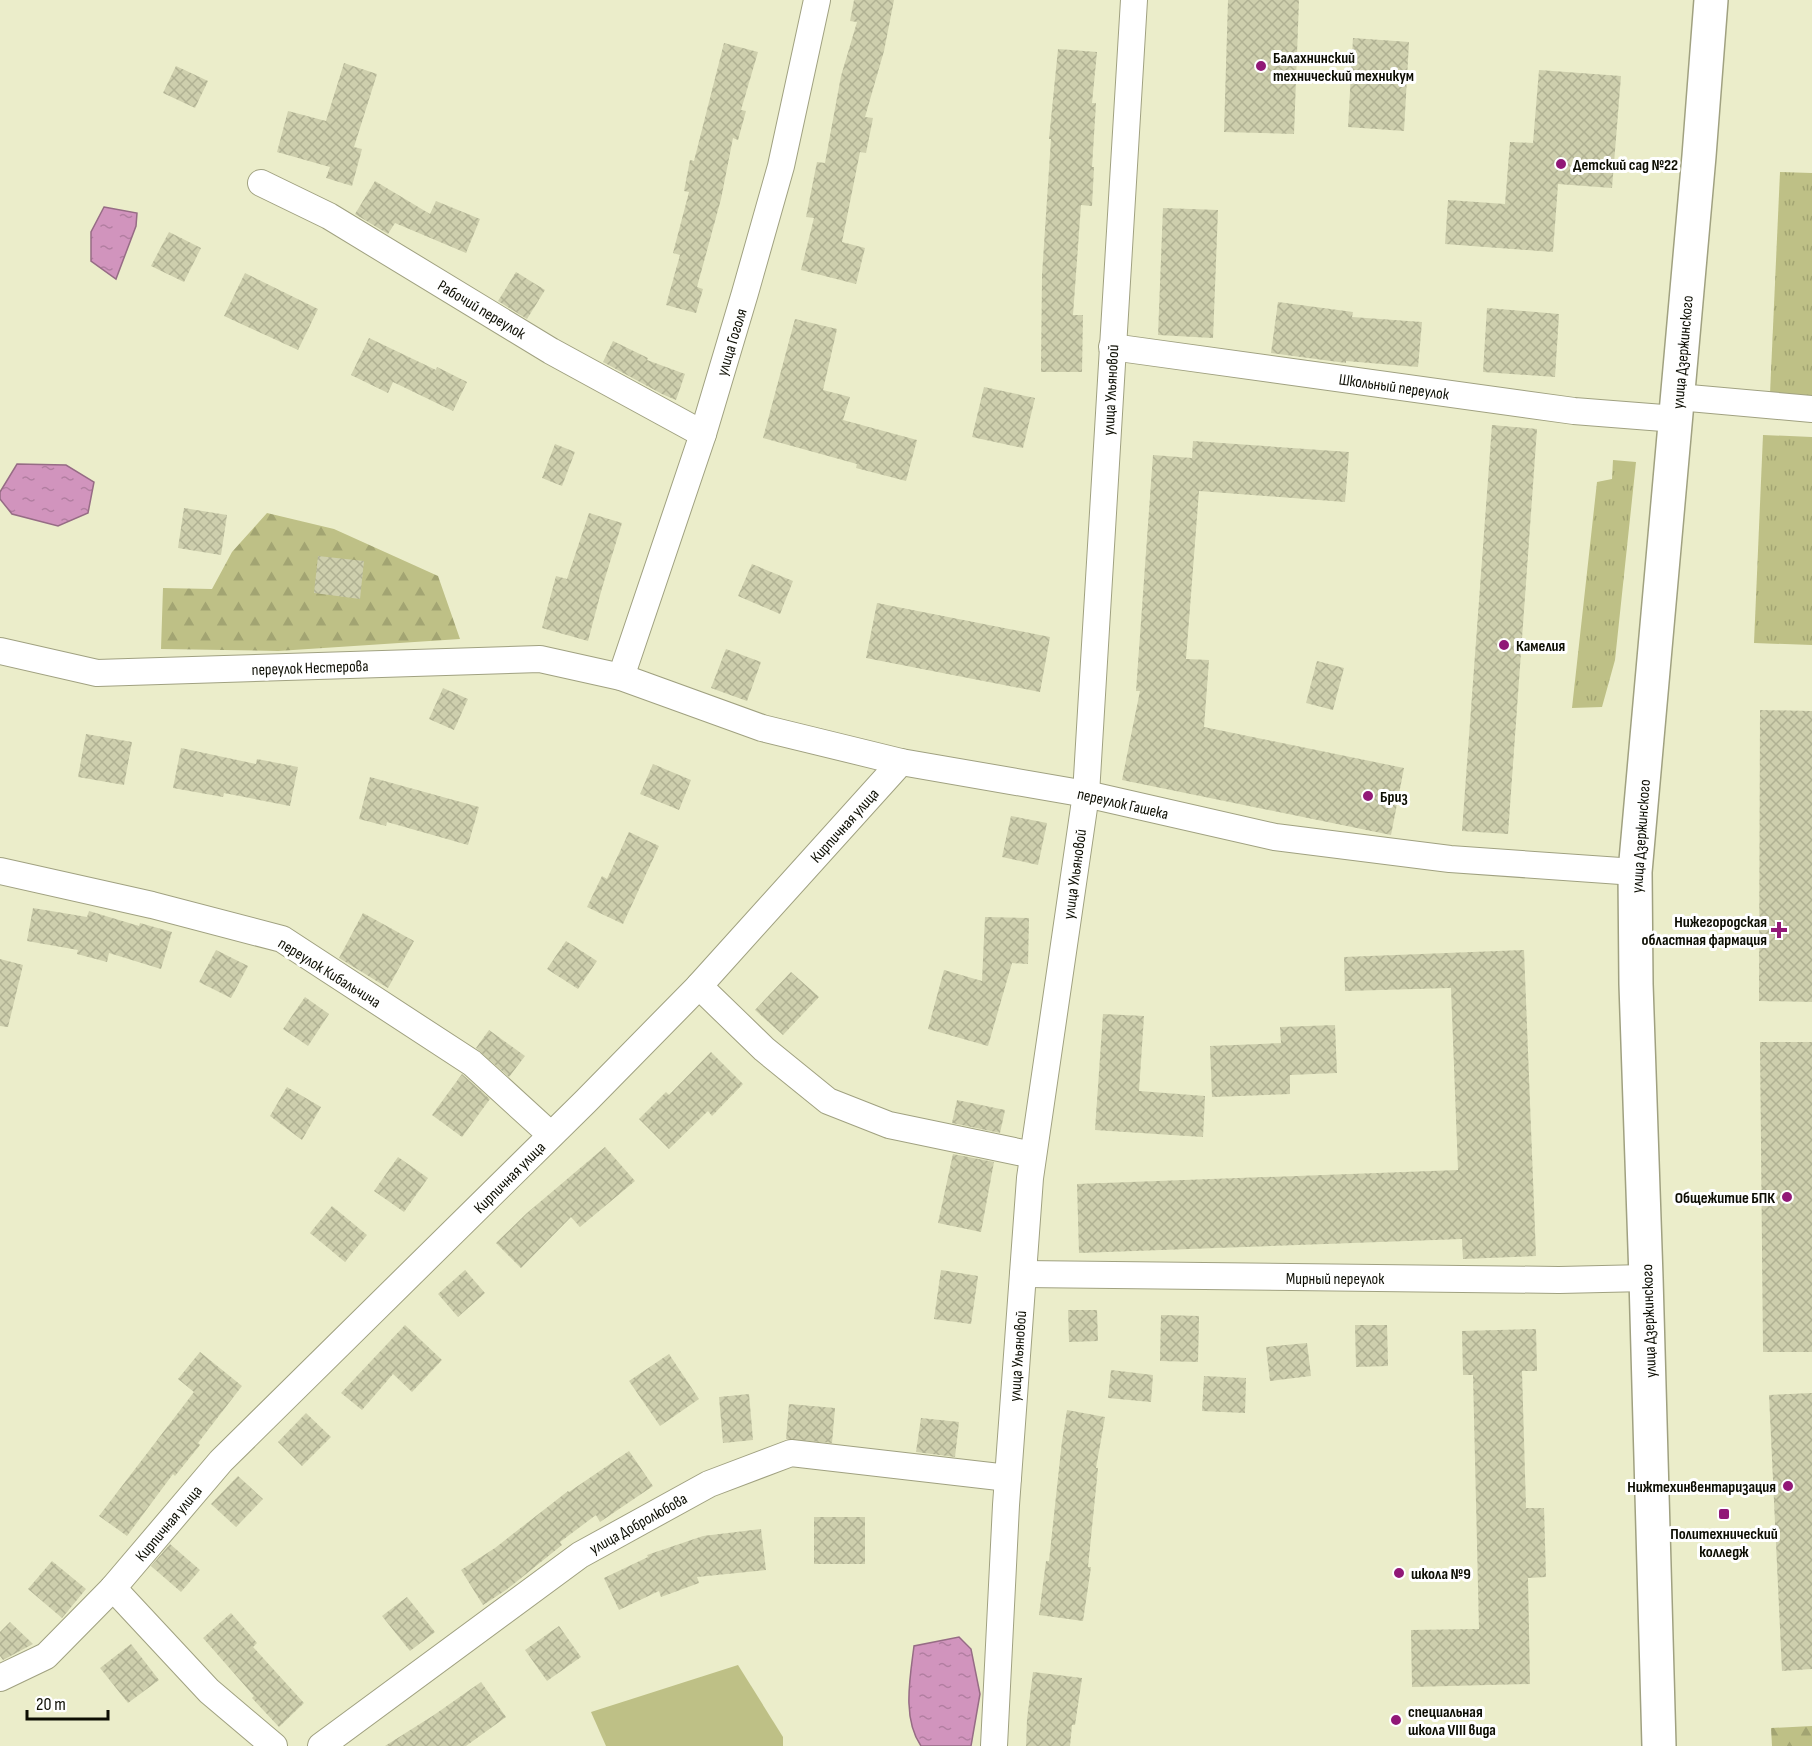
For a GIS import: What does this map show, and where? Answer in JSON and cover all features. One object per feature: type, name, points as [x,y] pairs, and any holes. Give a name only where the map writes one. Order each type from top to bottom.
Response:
[{"type":"main road","name":"улица Дзержинского","points":[[1659,1746],[1636,984],[1635,872],[1711,0]]},
{"type":"street","name":"улица Гоголя","points":[[621,677],[703,434],[781,166],[817,0]]},
{"type":"street","name":"улица Ульяновой","points":[[994,1746],[1008,1479],[1033,1155],[1086,794],[1134,0]]},
{"type":"street","name":"Рабочий переулок","points":[[261,183],[329,216],[551,351],[703,434]]},
{"type":"street","name":"Школьный переулок","points":[[1112,347],[1563,409],[1812,409]]},
{"type":"street","name":"переулок Нестерова","points":[[0,651],[97,673],[540,659],[621,677]]},
{"type":"street","name":"переулок Гашека","points":[[621,677],[762,728],[901,762],[1086,794],[1275,837],[1450,859],[1635,872]]},
{"type":"street","name":"Кирпичная улица","points":[[0,1678],[46,1656],[113,1588],[221,1461],[699,986],[901,762]]},
{"type":"street","name":"переулок Кибальчича","points":[[0,871],[152,905],[282,939],[472,1063],[551,1135]]},
{"type":"street","points":[[699,986],[764,1049],[828,1101],[889,1125],[1033,1155]]},
{"type":"street","name":"Мирный переулок","points":[[1023,1274],[1547,1280],[1646,1278]]},
{"type":"street","name":"улица Добролюбова","points":[[321,1746],[580,1555],[709,1484],[791,1453],[1008,1479]]},
{"type":"street","points":[[113,1588],[209,1691],[274,1746]]},
{"type":"green space","points":[[1780,172],[1812,173],[1812,397],[1770,394]]},
{"type":"green space","points":[[1763,435],[1812,437],[1812,645],[1754,643]]},
{"type":"green space","points":[[1613,460],[1636,462],[1615,660],[1602,707],[1572,708],[1597,482],[1612,479]]},
{"type":"green space","points":[[267,513],[334,529],[438,576],[460,639],[278,651],[161,649],[163,588],[212,589],[232,552]]},
{"type":"green space","points":[[738,1665],[783,1737],[783,1746],[606,1746],[591,1712]]},
{"type":"green space","points":[[1812,1726],[1812,1746],[1772,1746],[1771,1728]]},
{"type":"water","points":[[104,207],[137,213],[136,226],[116,279],[91,261],[91,232]]},
{"type":"water","points":[[17,464],[66,465],[94,482],[88,513],[58,526],[12,514],[0,499],[0,492]]},
{"type":"water","points":[[959,1637],[971,1649],[980,1694],[971,1746],[921,1746],[911,1723],[909,1710],[909,1684],[914,1646]]},
{"type":"building","points":[[854,0],[894,0],[884,51],[865,117],[873,118],[866,153],[860,152],[842,242],[865,248],[856,284],[801,270],[814,218],[806,217],[817,162],[825,163],[841,76],[857,22],[850,21]]},
{"type":"building","name":"Балахнинский технический техникум","points":[[1228,0],[1299,0],[1294,134],[1224,132]]},
{"type":"building","points":[[1353,38],[1409,42],[1404,131],[1348,127]]},
{"type":"building","points":[[724,43],[758,52],[741,110],[746,111],[738,140],[733,138],[721,199],[697,287],[703,289],[696,313],[666,305],[680,255],[673,253],[689,192],[684,191],[690,160],[694,161]]},
{"type":"building","points":[[1058,49],[1097,52],[1092,103],[1096,103],[1092,206],[1081,205],[1073,315],[1083,315],[1082,372],[1041,372],[1042,275],[1051,139],[1049,139]]},
{"type":"building","points":[[344,63],[377,74],[354,147],[362,149],[352,186],[326,178],[330,167],[277,152],[288,111],[326,121]]},
{"type":"building","points":[[176,66],[208,81],[195,108],[163,93]]},
{"type":"building","name":"Детский сад №22","points":[[1539,70],[1621,76],[1612,188],[1558,184],[1553,252],[1445,244],[1448,200],[1505,204],[1510,142],[1533,143]]},
{"type":"building","points":[[375,181],[430,214],[436,201],[480,219],[466,253],[395,223],[388,234],[355,214]]},
{"type":"building","points":[[1163,208],[1218,210],[1213,338],[1158,335]]},
{"type":"building","points":[[169,232],[201,248],[184,282],[151,266]]},
{"type":"building","points":[[516,272],[545,290],[527,319],[498,301]]},
{"type":"building","points":[[245,273],[318,309],[298,350],[224,316]]},
{"type":"building","points":[[1278,302],[1353,312],[1352,317],[1422,322],[1418,367],[1346,361],[1346,363],[1271,353]]},
{"type":"building","points":[[1487,308],[1559,314],[1555,377],[1483,372]]},
{"type":"building","points":[[795,319],[837,329],[823,390],[850,397],[843,420],[917,440],[906,481],[856,468],[857,464],[763,438]]},
{"type":"building","points":[[369,338],[467,382],[453,411],[393,382],[388,393],[351,375]]},
{"type":"building","points":[[613,341],[648,358],[647,360],[685,374],[676,400],[603,362]]},
{"type":"building","points":[[984,387],[1035,398],[1023,448],[972,437]]},
{"type":"building","points":[[1492,425],[1537,429],[1508,834],[1462,831]]},
{"type":"building","points":[[1193,441],[1349,452],[1345,502],[1199,491],[1186,659],[1209,660],[1204,727],[1404,768],[1391,835],[1122,780],[1140,691],[1136,691],[1153,455],[1192,458]]},
{"type":"building","points":[[555,444],[575,452],[562,486],[542,478]]},
{"type":"building","points":[[184,508],[227,515],[221,555],[178,548]]},
{"type":"building","points":[[589,513],[622,523],[588,641],[542,628],[556,576],[567,579]]},
{"type":"building","points":[[318,556],[364,561],[360,599],[314,593]]},
{"type":"building","points":[[752,564],[793,581],[780,614],[738,596]]},
{"type":"building","points":[[877,603],[1050,637],[1040,692],[866,658]]},
{"type":"building","points":[[726,649],[761,662],[747,701],[711,688]]},
{"type":"building","points":[[1317,661],[1344,668],[1333,710],[1306,703]]},
{"type":"building","points":[[443,688],[468,699],[454,730],[429,719]]},
{"type":"building","points":[[1760,710],[1812,711],[1812,1002],[1759,1001]]},
{"type":"building","points":[[86,734],[132,742],[124,785],[78,777]]},
{"type":"building","points":[[181,748],[256,764],[257,759],[298,767],[290,806],[224,793],[223,797],[173,788]]},
{"type":"building","points":[[653,764],[691,780],[679,810],[640,794]]},
{"type":"building","points":[[370,777],[479,807],[468,845],[387,822],[386,826],[359,819]]},
{"type":"building","points":[[1011,816],[1047,823],[1038,865],[1002,857]]},
{"type":"building","points":[[629,832],[659,846],[623,924],[587,907],[602,876],[607,879]]},
{"type":"building","points":[[33,908],[87,917],[89,911],[139,926],[140,923],[172,932],[161,969],[109,953],[107,962],[77,954],[78,950],[27,941]]},
{"type":"building","points":[[363,913],[414,941],[388,988],[339,958]]},
{"type":"building","points":[[985,917],[1029,918],[1028,964],[1012,963],[988,1046],[928,1029],[944,970],[982,981]]},
{"type":"building","points":[[566,941],[597,961],[578,989],[547,969]]},
{"type":"building","points":[[216,950],[248,966],[231,998],[199,982]]},
{"type":"building","points":[[1524,950],[1536,1256],[1463,1259],[1462,1239],[1079,1253],[1077,1184],[1458,1170],[1451,988],[1345,991],[1344,957]]},
{"type":"building","points":[[0,959],[23,965],[8,1027],[0,1026]]},
{"type":"building","points":[[791,972],[819,997],[783,1035],[755,1010]]},
{"type":"building","points":[[305,997],[329,1014],[308,1046],[283,1029]]},
{"type":"building","points":[[1103,1014],[1144,1016],[1139,1091],[1205,1096],[1203,1137],[1095,1130]]},
{"type":"building","points":[[1335,1025],[1337,1073],[1290,1075],[1290,1094],[1212,1097],[1210,1046],[1281,1043],[1280,1027]]},
{"type":"building","points":[[489,1030],[525,1056],[509,1077],[476,1048]]},
{"type":"building","name":"Общежитие БПК","points":[[1760,1042],[1812,1042],[1812,1352],[1763,1352]]},
{"type":"building","points":[[711,1052],[743,1084],[712,1116],[708,1111],[669,1149],[639,1119],[666,1092],[669,1095]]},
{"type":"building","points":[[462,1074],[490,1099],[462,1137],[432,1115]]},
{"type":"building","points":[[287,1087],[321,1107],[302,1140],[270,1116]]},
{"type":"building","points":[[957,1100],[1005,1110],[1000,1133],[952,1123]]},
{"type":"building","points":[[605,1147],[635,1181],[580,1227],[571,1217],[521,1268],[496,1243],[527,1213]]},
{"type":"building","points":[[953,1154],[994,1162],[981,1232],[938,1223]]},
{"type":"building","points":[[398,1157],[428,1178],[404,1212],[374,1191]]},
{"type":"building","points":[[332,1206],[367,1235],[345,1262],[310,1233]]},
{"type":"building","points":[[465,1270],[485,1293],[458,1317],[438,1294]]},
{"type":"building","points":[[941,1270],[978,1276],[971,1324],[934,1319]]},
{"type":"building","points":[[1068,1310],[1097,1310],[1098,1341],[1069,1342]]},
{"type":"building","points":[[1161,1315],[1199,1316],[1198,1362],[1160,1361]]},
{"type":"building","points":[[405,1325],[442,1360],[412,1392],[393,1374],[362,1410],[341,1393]]},
{"type":"building","points":[[1355,1325],[1387,1325],[1388,1366],[1356,1367]]},
{"type":"building","points":[[1536,1329],[1537,1371],[1522,1371],[1526,1508],[1544,1508],[1546,1577],[1528,1578],[1530,1684],[1412,1687],[1411,1630],[1479,1629],[1473,1375],[1463,1375],[1462,1331]]},
{"type":"building","points":[[1307,1343],[1311,1376],[1270,1381],[1266,1347]]},
{"type":"building","points":[[200,1352],[242,1386],[198,1443],[200,1445],[175,1476],[173,1474],[127,1536],[99,1516],[194,1392],[178,1379]]},
{"type":"building","points":[[669,1354],[699,1399],[660,1426],[629,1381]]},
{"type":"building","points":[[1111,1370],[1153,1375],[1151,1402],[1108,1398]]},
{"type":"building","points":[[1204,1376],[1246,1378],[1245,1413],[1202,1411]]},
{"type":"building","points":[[1812,1393],[1812,1669],[1782,1671],[1769,1395]]},
{"type":"building","points":[[749,1394],[753,1440],[723,1443],[719,1397]]},
{"type":"building","points":[[789,1404],[835,1408],[832,1443],[786,1439]]},
{"type":"building","points":[[1067,1410],[1105,1417],[1096,1468],[1098,1468],[1088,1567],[1091,1567],[1083,1621],[1039,1615],[1046,1561],[1049,1561]]},
{"type":"building","points":[[306,1413],[331,1437],[302,1466],[278,1442]]},
{"type":"building","points":[[921,1418],[959,1422],[955,1457],[916,1452]]},
{"type":"building","points":[[629,1451],[653,1486],[600,1522],[596,1515],[560,1542],[562,1545],[506,1590],[483,1605],[461,1570],[495,1548],[568,1491]]},
{"type":"building","points":[[238,1476],[263,1499],[236,1527],[211,1504]]},
{"type":"building","points":[[814,1517],[865,1517],[865,1564],[814,1564]]},
{"type":"building","points":[[761,1529],[766,1570],[697,1577],[699,1583],[661,1597],[659,1591],[619,1610],[604,1578],[648,1557],[647,1555],[703,1536]]},
{"type":"building","points":[[170,1544],[200,1570],[181,1592],[151,1566]]},
{"type":"building","points":[[52,1561],[86,1589],[62,1618],[28,1589]]},
{"type":"building","points":[[407,1597],[435,1632],[410,1651],[382,1616]]},
{"type":"building","points":[[231,1613],[257,1643],[253,1647],[304,1703],[279,1727],[203,1638]]},
{"type":"building","points":[[10,1622],[33,1644],[3,1660],[0,1656],[0,1632]]},
{"type":"building","points":[[559,1626],[581,1657],[547,1681],[525,1650]]},
{"type":"building","points":[[131,1644],[159,1680],[128,1703],[100,1668]]},
{"type":"building","points":[[1033,1672],[1082,1678],[1070,1746],[1026,1746]]},
{"type":"building","points":[[481,1682],[506,1717],[466,1746],[385,1746],[434,1715]]},
{"type":"place","name":"Балахнинский технический техникум","points":[[1261,66]]},
{"type":"place","name":"Детский сад №22","points":[[1561,164]]},
{"type":"place","name":"Камелия","points":[[1504,645]]},
{"type":"place","name":"Бриз","points":[[1368,796]]},
{"type":"place","name":"Нижегородская областная фармация","points":[[1779,930]]},
{"type":"place","name":"Общежитие БПК","points":[[1787,1197]]},
{"type":"place","name":"Нижтехинвентаризация","points":[[1788,1486]]},
{"type":"place","name":"Политехнический колледж","points":[[1724,1514]]},
{"type":"place","name":"школа №9","points":[[1399,1573]]},
{"type":"place","name":"специальная школа VIII вида","points":[[1396,1720]]}]
